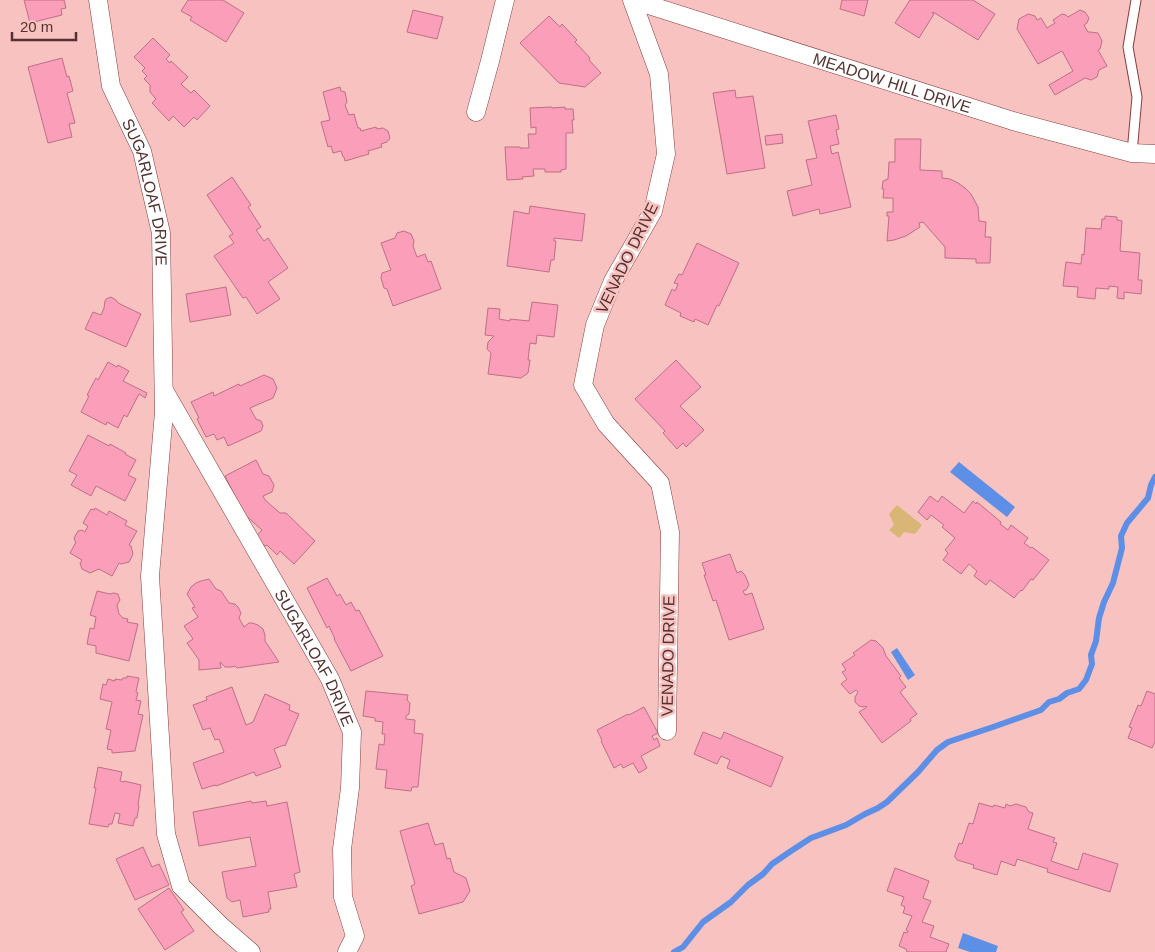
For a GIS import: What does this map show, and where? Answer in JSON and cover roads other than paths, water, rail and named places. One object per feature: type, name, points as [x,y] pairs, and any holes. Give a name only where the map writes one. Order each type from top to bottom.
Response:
[{"type":"street","name":"SUGARLOAF DRIVE","points":[[98,0],[111,86],[142,151],[161,233],[164,412],[150,576],[166,834],[181,886],[221,926],[251,952]]},
{"type":"street","points":[[476,112],[505,0]]},
{"type":"street","name":"MEADOW HILL DRIVE","points":[[632,0],[1013,121],[1132,154],[1155,154]]},
{"type":"street","name":"VENADO DRIVE","points":[[632,0],[659,74],[666,154],[653,211],[613,281],[595,324],[583,385],[606,424],[660,483],[670,532],[668,731]]},
{"type":"street","name":"SUGARLOAF DRIVE","points":[[164,389],[330,679],[352,732],[350,788],[342,849],[342,897],[355,936],[347,952]]},
{"type":"lane","points":[[1132,154],[1137,97],[1128,47],[1136,0]]},
{"type":"water","points":[[959,462],[1015,507],[1007,517],[950,472]]},
{"type":"water","points":[[897,648],[915,675],[908,680],[891,652]]},
{"type":"water","points":[[963,933],[998,946],[996,952],[970,952],[958,948]]},
{"type":"waterway","points":[[674,952],[683,947],[703,922],[731,902],[772,864],[811,838],[846,825],[887,802],[918,772],[937,750],[948,742],[1041,710],[1049,702],[1079,689],[1086,680],[1092,664],[1091,655],[1096,641],[1099,618],[1113,583],[1122,548],[1121,536],[1127,523],[1148,498],[1155,477]]}]
